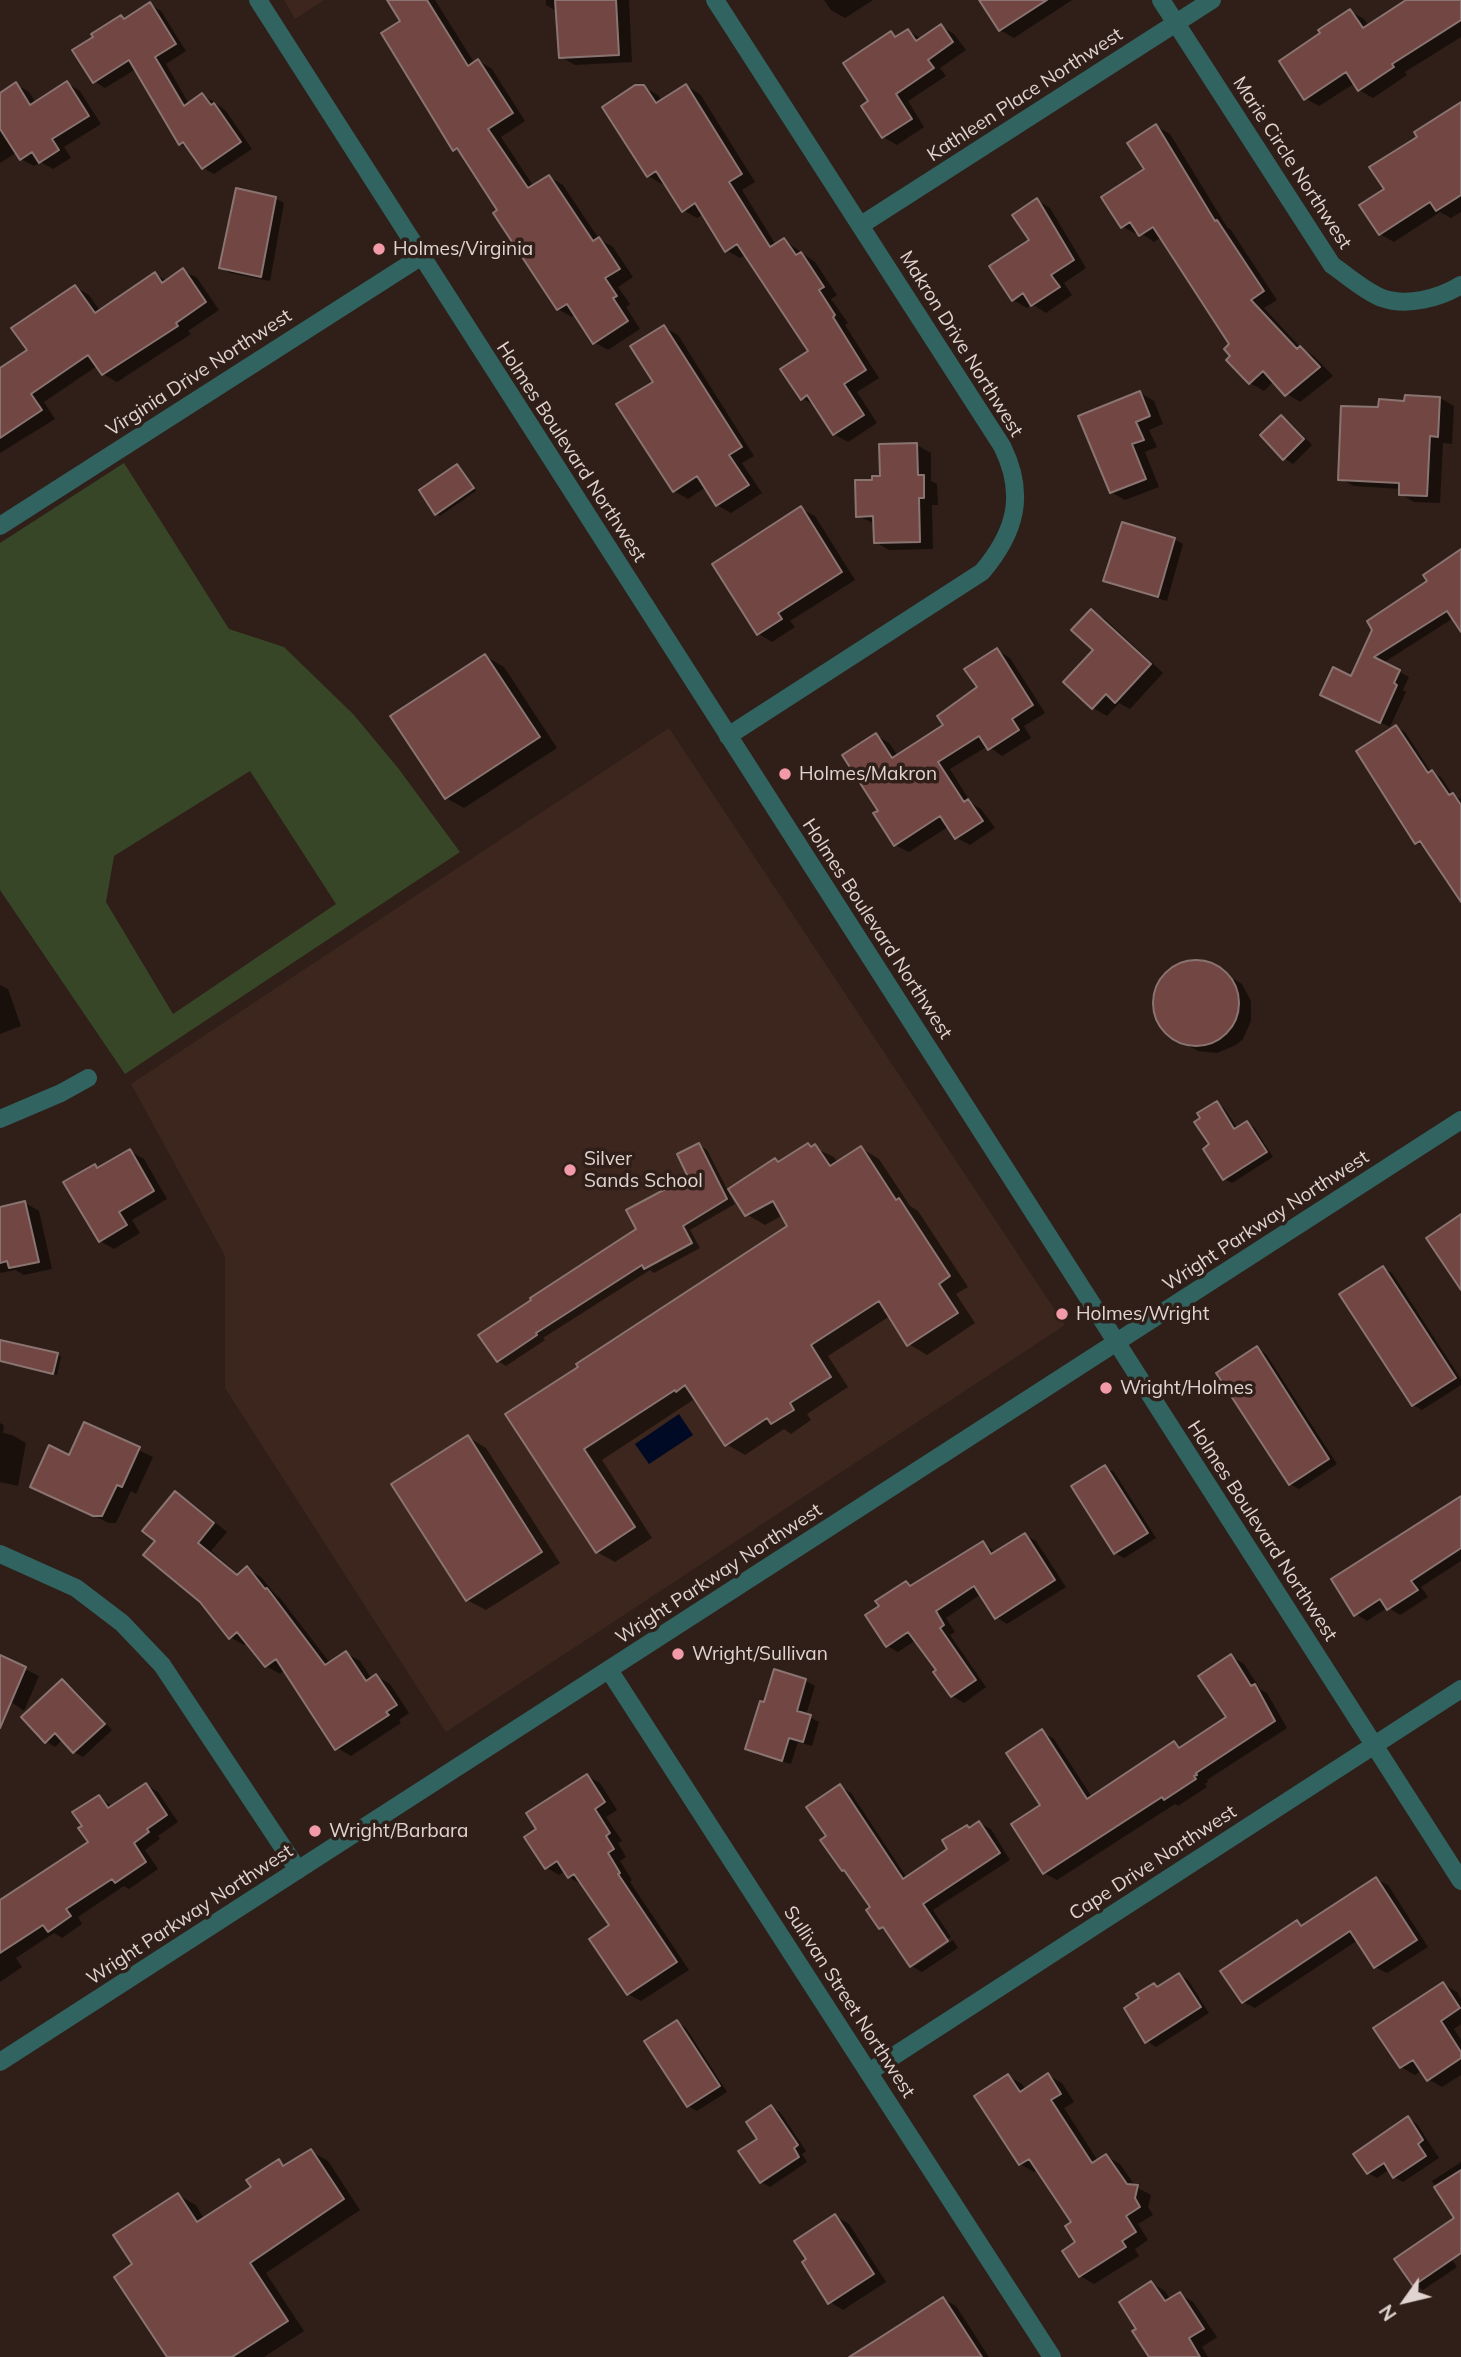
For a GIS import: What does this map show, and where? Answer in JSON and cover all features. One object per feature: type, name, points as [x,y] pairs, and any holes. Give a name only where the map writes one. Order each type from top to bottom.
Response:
[{"type":"street","name":"Holmes Boulevard Northwest","points":[[258,0],[1461,1881]]},
{"type":"street","name":"Makron Drive Northwest","points":[[715,0],[1002,446],[1009,459],[1016,491],[1015,517],[997,555],[982,572],[728,736]]},
{"type":"street","name":"Marie Circle Northwest","points":[[1161,0],[1332,265],[1383,298],[1402,301],[1428,299],[1461,285]]},
{"type":"street","name":"Kathleen Place Northwest","points":[[861,225],[1212,0]]},
{"type":"street","name":"Virginia Drive Northwest","points":[[0,526],[422,256]]},
{"type":"street","points":[[0,1119],[61,1093],[88,1078]]},
{"type":"street","name":"Wright Parkway Northwest","points":[[0,2062],[1461,1120]]},
{"type":"street","points":[[0,1554],[76,1588],[122,1623],[162,1665],[298,1870]]},
{"type":"street","name":"Sullivan Street Northwest","points":[[609,1670],[1052,2357]]},
{"type":"street","name":"Cape Drive Northwest","points":[[869,2072],[1461,1689]]},
{"type":"shaded area","points":[[284,0],[324,0],[295,19]]},
{"type":"shaded area","name":"Silver Sands School","points":[[669,728],[1065,1325],[446,1732],[225,1388],[225,1256],[131,1084]]},
{"type":"green space","points":[[124,463],[229,629],[284,647],[354,715],[398,768],[460,852],[125,1074],[0,890],[0,543]],"holes":[[[250,771],[336,904],[173,1014],[106,902],[114,856]]]},
{"type":"water","points":[[679,1414],[693,1435],[649,1464],[635,1444]]},
{"type":"building","points":[[387,0],[427,0],[468,66],[478,59],[513,113],[488,129],[528,188],[549,175],[593,241],[599,237],[620,269],[605,278],[617,296],[613,298],[628,321],[593,344],[567,304],[557,310],[493,213],[497,210],[457,148],[453,151],[381,33],[400,21]]},
{"type":"building","points":[[555,0],[616,0],[619,55],[559,58]]},
{"type":"building","points":[[979,0],[1047,0],[999,31]]},
{"type":"building","points":[[1406,0],[1461,0],[1461,20],[1392,64],[1394,67],[1358,91],[1346,72],[1304,100],[1279,61],[1350,9],[1363,28]]},
{"type":"building","points":[[150,2],[176,44],[155,57],[184,106],[202,93],[211,105],[214,103],[241,142],[202,169],[183,142],[179,145],[129,60],[93,83],[72,50],[121,15],[124,19]]},
{"type":"building","points":[[941,24],[953,42],[928,60],[934,68],[896,94],[912,119],[882,138],[861,106],[868,101],[843,63],[891,31],[895,37],[908,29],[916,41]]},
{"type":"building","points":[[67,81],[89,116],[52,139],[59,150],[39,163],[32,152],[20,160],[0,129],[0,93],[16,82],[30,105]]},
{"type":"building","points":[[686,84],[742,174],[729,182],[770,247],[784,238],[796,255],[801,252],[824,287],[819,290],[835,315],[833,317],[866,370],[844,384],[864,415],[833,435],[807,395],[801,400],[780,369],[808,351],[737,244],[725,252],[695,203],[682,212],[656,171],[647,177],[602,107],[635,85],[644,85],[656,103]]},
{"type":"building","points":[[1461,102],[1461,195],[1436,211],[1430,202],[1379,235],[1359,205],[1384,189],[1369,167],[1417,137],[1414,132]]},
{"type":"building","points":[[1156,124],[1215,221],[1217,220],[1264,291],[1251,300],[1297,349],[1300,346],[1320,367],[1285,396],[1263,371],[1249,384],[1226,360],[1230,356],[1224,349],[1229,344],[1153,227],[1139,236],[1130,222],[1121,228],[1101,197],[1144,169],[1127,143]]},
{"type":"building","points":[[236,188],[276,197],[261,277],[219,268]]},
{"type":"building","points":[[1037,198],[1074,260],[1051,275],[1060,287],[1031,306],[1023,293],[1012,301],[989,266],[1029,240],[1012,215]]},
{"type":"building","points":[[183,268],[206,302],[176,323],[178,326],[102,375],[88,355],[31,394],[42,410],[0,438],[0,368],[27,350],[11,328],[75,285],[95,313],[155,272],[162,283]]},
{"type":"building","points":[[664,325],[742,447],[729,455],[749,485],[716,506],[697,476],[673,492],[616,404],[653,382],[630,346]]},
{"type":"building","points":[[1140,391],[1150,416],[1136,422],[1144,440],[1132,444],[1146,479],[1110,493],[1078,416]]},
{"type":"building","points":[[1405,395],[1440,397],[1438,437],[1430,436],[1427,496],[1399,495],[1399,483],[1338,480],[1341,406],[1378,407],[1379,399],[1404,401]]},
{"type":"building","points":[[1281,415],[1304,439],[1283,460],[1260,435]]},
{"type":"building","points":[[917,443],[918,475],[924,475],[924,498],[919,498],[920,542],[874,543],[873,516],[856,517],[855,480],[872,480],[872,476],[880,476],[879,444]]},
{"type":"building","points":[[457,464],[474,488],[435,515],[419,490]]},
{"type":"building","points":[[801,506],[842,572],[778,613],[782,619],[757,635],[712,564]]},
{"type":"building","points":[[1122,522],[1175,538],[1158,597],[1103,581]]},
{"type":"building","points":[[1461,549],[1461,632],[1447,611],[1374,657],[1400,670],[1394,683],[1397,685],[1380,723],[1320,695],[1333,667],[1351,676],[1372,630],[1367,621],[1427,581],[1423,575]]},
{"type":"building","points":[[1091,609],[1151,664],[1115,703],[1106,694],[1092,709],[1063,682],[1093,650],[1071,630]]},
{"type":"building","points":[[997,648],[1033,705],[1012,719],[1019,730],[988,750],[979,736],[938,762],[964,802],[968,799],[983,821],[955,839],[940,816],[894,846],[873,813],[878,811],[842,755],[876,733],[892,758],[943,725],[937,716],[977,687],[964,669]]},
{"type":"building","points":[[485,654],[540,737],[445,799],[390,716]]},
{"type":"building","points":[[1396,725],[1428,773],[1432,770],[1449,795],[1453,793],[1461,805],[1461,902],[1420,841],[1415,844],[1356,751]]},
{"type":"building","points":[[1196,960],[1212,964],[1226,973],[1235,987],[1239,1003],[1235,1019],[1226,1033],[1212,1042],[1196,1046],[1180,1042],[1166,1033],[1157,1019],[1153,1003],[1157,987],[1166,973],[1180,964]]},
{"type":"building","points":[[1217,1101],[1234,1129],[1247,1121],[1267,1152],[1223,1180],[1203,1149],[1209,1144],[1194,1122],[1200,1118],[1197,1113]]},
{"type":"building","points":[[699,1143],[727,1199],[683,1226],[692,1243],[644,1269],[642,1265],[536,1333],[537,1335],[497,1362],[478,1335],[636,1229],[626,1210],[688,1177],[677,1154]]},
{"type":"building","points":[[808,1143],[811,1147],[815,1144],[830,1166],[861,1146],[950,1276],[939,1284],[958,1313],[907,1346],[879,1301],[811,1345],[831,1377],[790,1403],[794,1410],[771,1424],[767,1418],[725,1446],[685,1385],[584,1449],[635,1527],[596,1553],[505,1414],[578,1367],[576,1364],[787,1226],[773,1201],[745,1216],[728,1189],[775,1158],[778,1162]]},
{"type":"building","points":[[130,1149],[154,1191],[119,1212],[127,1225],[99,1242],[63,1182],[95,1164],[97,1168]]},
{"type":"building","points":[[25,1201],[39,1262],[9,1268],[7,1261],[0,1263],[0,1207]]},
{"type":"building","points":[[1461,1214],[1461,1290],[1426,1238]]},
{"type":"building","points":[[1383,1266],[1456,1378],[1412,1406],[1339,1294]]},
{"type":"building","points":[[0,1340],[58,1353],[53,1374],[0,1361]]},
{"type":"building","points":[[1257,1346],[1329,1459],[1289,1485],[1216,1373]]},
{"type":"building","points":[[84,1422],[140,1447],[122,1487],[117,1485],[102,1516],[93,1516],[30,1487],[49,1445],[69,1455]]},
{"type":"building","points":[[468,1435],[542,1552],[466,1601],[391,1484]]},
{"type":"building","points":[[1105,1465],[1148,1533],[1114,1554],[1071,1486]]},
{"type":"building","points":[[175,1491],[214,1523],[198,1543],[237,1575],[247,1566],[325,1665],[346,1651],[366,1681],[376,1674],[397,1705],[386,1712],[389,1715],[335,1750],[276,1659],[265,1667],[237,1632],[229,1639],[200,1602],[143,1555],[155,1541],[142,1531]]},
{"type":"building","points":[[1461,1496],[1461,1548],[1411,1581],[1418,1590],[1387,1610],[1380,1599],[1354,1616],[1331,1579]]},
{"type":"building","points":[[1025,1533],[1055,1580],[995,1619],[974,1586],[936,1611],[944,1625],[940,1628],[976,1680],[951,1697],[933,1672],[936,1670],[908,1632],[886,1647],[865,1615],[879,1606],[875,1601],[906,1581],[910,1586],[983,1541],[991,1554]]},
{"type":"building","points":[[1231,1654],[1251,1686],[1255,1684],[1275,1721],[1196,1773],[1196,1779],[1164,1800],[1162,1797],[1043,1874],[1011,1824],[1040,1805],[1006,1753],[1042,1729],[1087,1799],[1174,1741],[1179,1748],[1226,1717],[1198,1676]]},
{"type":"building","points":[[0,1655],[26,1667],[0,1728]]},
{"type":"building","points":[[774,1669],[806,1679],[797,1711],[811,1715],[803,1742],[789,1738],[782,1761],[745,1749],[760,1701],[764,1702]]},
{"type":"building","points":[[62,1679],[105,1724],[73,1753],[55,1733],[45,1743],[21,1717]]},
{"type":"building","points":[[587,1774],[605,1802],[595,1809],[610,1833],[606,1836],[614,1849],[608,1853],[620,1873],[618,1874],[677,1962],[627,1995],[589,1939],[609,1925],[574,1874],[568,1878],[557,1861],[545,1869],[524,1837],[536,1829],[526,1813]]},
{"type":"building","points":[[146,1783],[167,1815],[147,1829],[149,1832],[134,1843],[146,1862],[115,1883],[112,1879],[66,1909],[71,1916],[48,1932],[43,1925],[0,1953],[0,1900],[88,1842],[78,1828],[82,1826],[72,1812],[99,1795],[108,1808]]},
{"type":"building","points":[[840,1784],[903,1879],[947,1849],[942,1840],[979,1821],[1000,1853],[923,1904],[948,1941],[910,1967],[883,1927],[879,1929],[866,1910],[870,1907],[820,1840],[826,1836],[806,1807]]},
{"type":"building","points":[[1376,1877],[1417,1940],[1374,1968],[1350,1931],[1242,2003],[1220,1971],[1297,1920],[1301,1926]]},
{"type":"building","points":[[1179,1973],[1201,2007],[1145,2043],[1124,2008],[1139,1998],[1136,1994],[1154,1983],[1157,1987]]},
{"type":"building","points":[[1443,1982],[1460,2008],[1441,2021],[1461,2052],[1461,2058],[1427,2081],[1413,2060],[1400,2068],[1373,2028]]},
{"type":"building","points":[[677,2020],[720,2086],[687,2107],[644,2041]]},
{"type":"building","points":[[1048,2073],[1061,2094],[1051,2100],[1092,2163],[1106,2154],[1127,2184],[1138,2185],[1135,2198],[1140,2207],[1126,2216],[1136,2232],[1122,2241],[1126,2247],[1079,2277],[1062,2251],[1075,2242],[1065,2226],[1071,2222],[1029,2159],[1019,2165],[974,2096],[1008,2074],[1020,2092]]},
{"type":"building","points":[[771,2105],[798,2145],[794,2148],[799,2157],[760,2183],[738,2151],[757,2139],[746,2122]]},
{"type":"building","points":[[1408,2116],[1423,2140],[1418,2144],[1426,2156],[1393,2178],[1384,2163],[1367,2174],[1353,2154]]},
{"type":"building","points":[[311,2149],[344,2199],[250,2263],[288,2321],[232,2357],[167,2357],[114,2277],[132,2264],[113,2235],[178,2193],[197,2222],[251,2187],[246,2180],[279,2159],[283,2166]]},
{"type":"building","points":[[1461,2170],[1461,2253],[1413,2286],[1394,2259],[1454,2218],[1434,2187]]},
{"type":"building","points":[[835,2214],[874,2274],[828,2304],[802,2262],[806,2259],[794,2241]]},
{"type":"building","points":[[1151,2281],[1165,2301],[1180,2292],[1204,2329],[1189,2338],[1200,2357],[1149,2357],[1132,2331],[1136,2329],[1119,2302]]},
{"type":"building","points":[[943,2297],[982,2357],[849,2357],[887,2333]]},
{"type":"place","name":"Holmes/Virginia","points":[[379,249]]},
{"type":"place","name":"Holmes/Makron","points":[[785,774]]},
{"type":"place","name":"Silver Sands School","points":[[570,1170]]},
{"type":"place","name":"Holmes/Wright","points":[[1062,1314]]},
{"type":"place","name":"Wright/Holmes","points":[[1106,1388]]},
{"type":"place","name":"Wright/Sullivan","points":[[678,1654]]},
{"type":"place","name":"Wright/Barbara","points":[[315,1831]]}]
